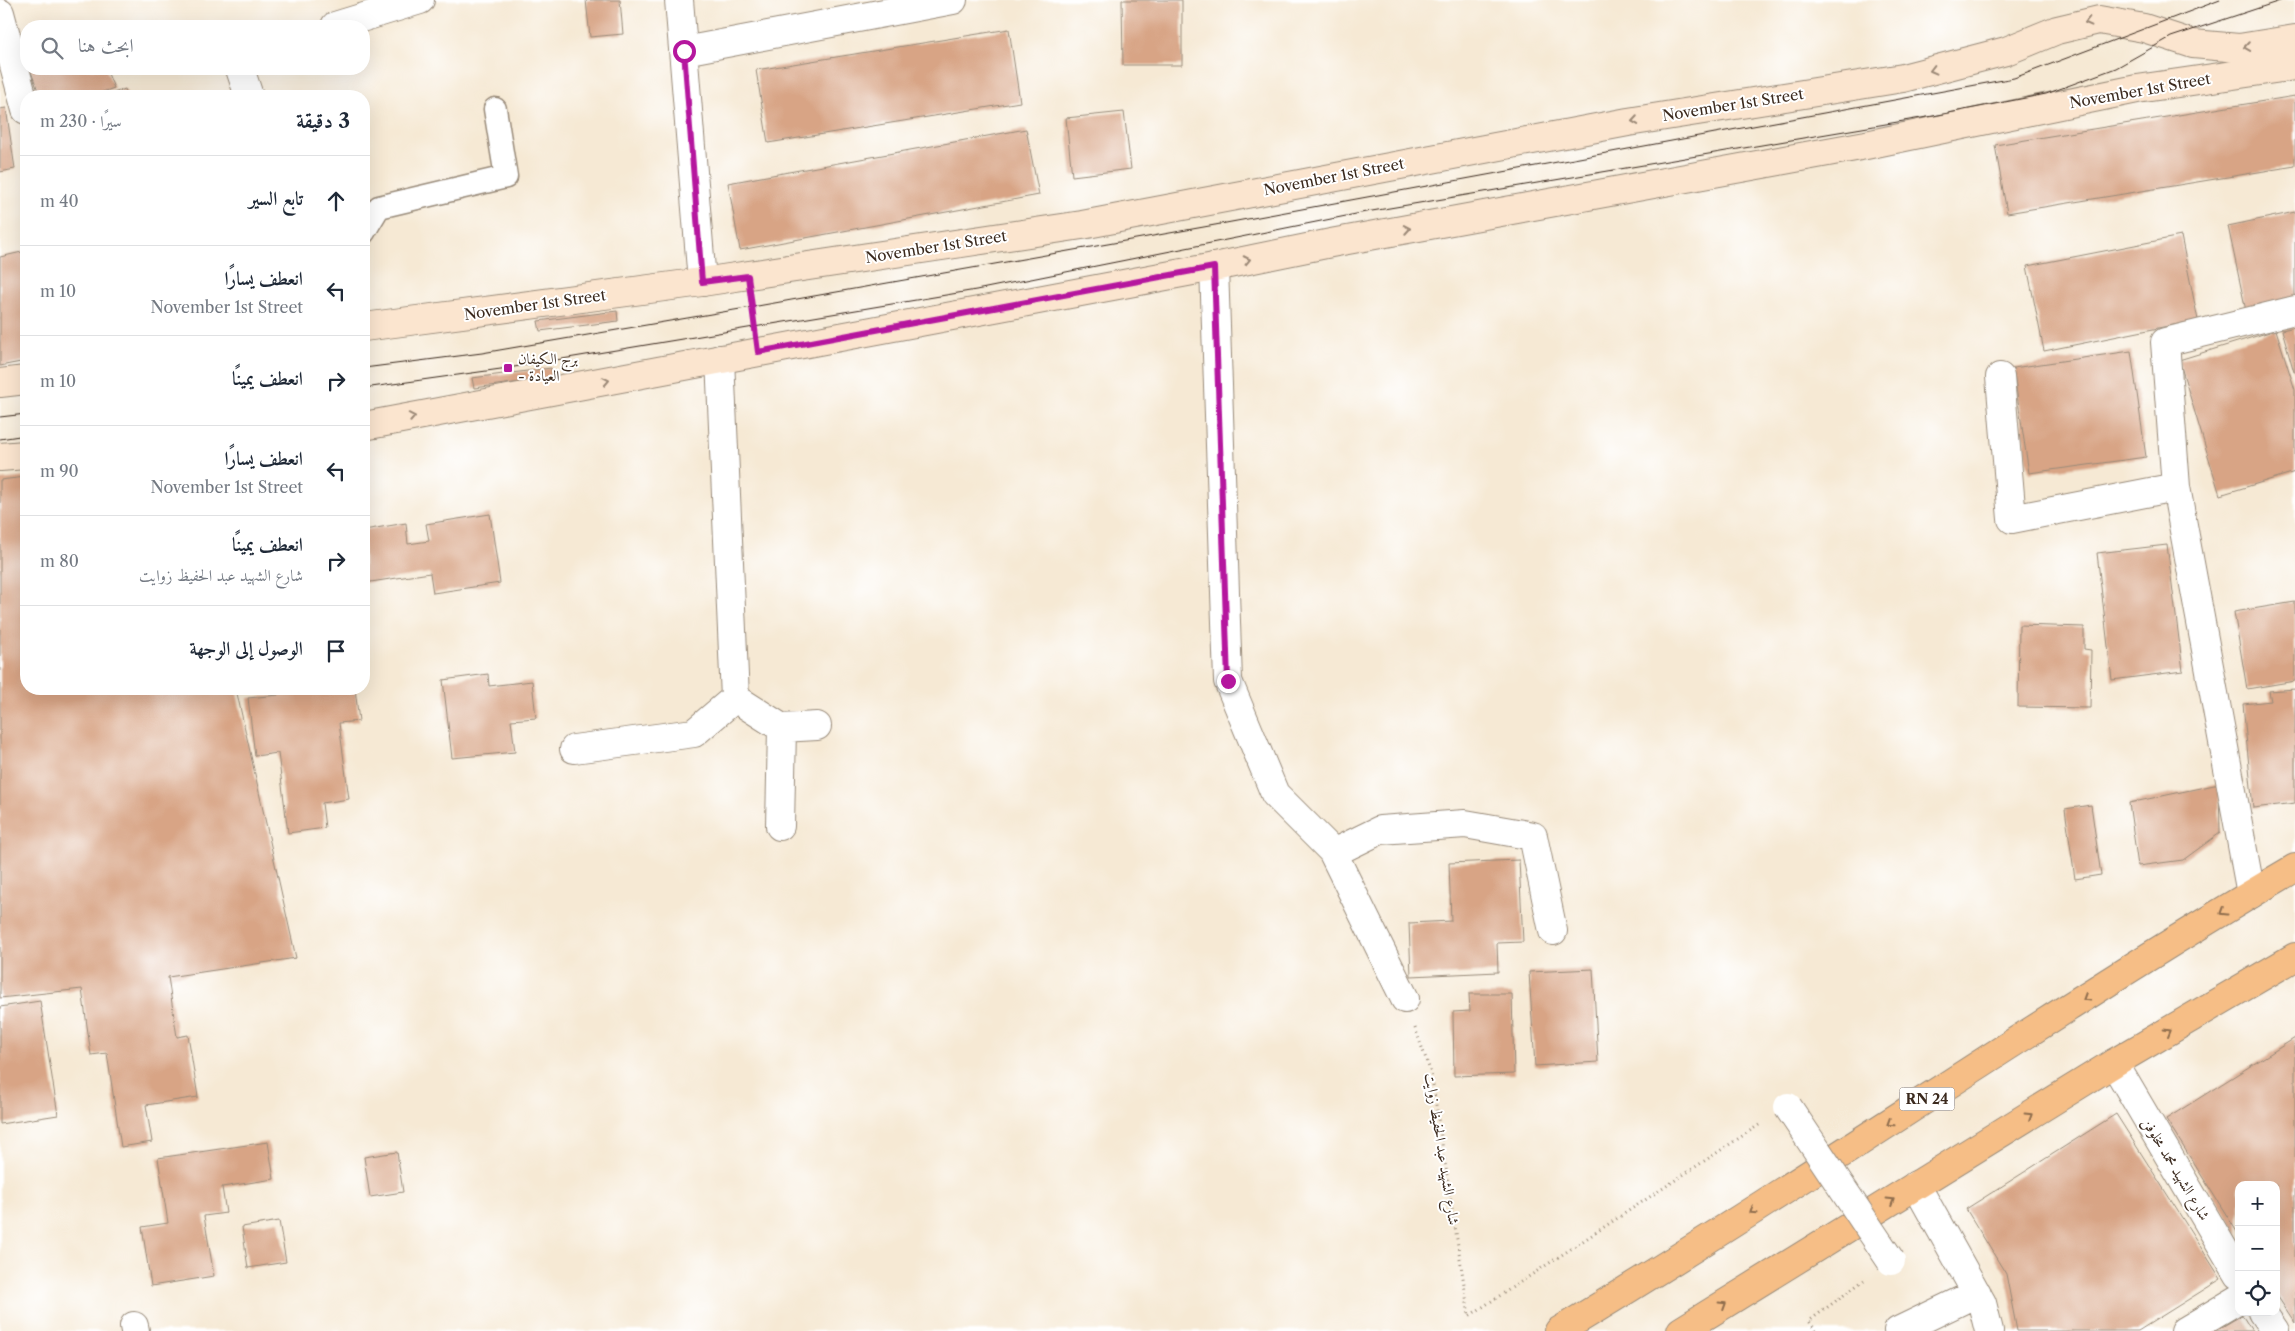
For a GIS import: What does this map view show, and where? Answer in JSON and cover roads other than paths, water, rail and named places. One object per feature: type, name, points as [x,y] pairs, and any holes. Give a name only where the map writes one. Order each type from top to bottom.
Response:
[{"type":"highway","name":"RN 24","points":[[1559,1331],[1660,1270],[2251,894],[2295,868]]},
{"type":"highway","points":[[1681,1331],[2114,1064],[2293,962]]},
{"type":"main road","name":"November 1st Street","points":[[370,326],[702,282],[1082,225],[1628,122],[1903,78],[2006,51],[2057,30],[2099,20],[2144,28],[2193,44],[2239,48],[2295,39]]},
{"type":"main road","name":"November 1st Street","points":[[370,425],[1214,267],[1350,239],[1866,145],[2137,89],[2295,66]]},
{"type":"main road","points":[[0,383],[20,381]]},
{"type":"main road","points":[[0,457],[20,455]]},
{"type":"street","points":[[355,20],[420,0]]},
{"type":"street","points":[[679,0],[702,282]]},
{"type":"street","points":[[684,51],[953,0]]},
{"type":"street","points":[[0,14],[21,90]]},
{"type":"street","points":[[242,75],[247,90]]},
{"type":"street","points":[[1214,267],[1228,681],[1275,794],[1333,853],[1404,999]]},
{"type":"street","points":[[2251,894],[2176,487],[2165,342],[2295,310]]},
{"type":"street","points":[[720,359],[735,698]]},
{"type":"street","points":[[2000,377],[2012,519],[2176,487]]},
{"type":"street","points":[[735,698],[782,728],[817,726]]},
{"type":"street","points":[[574,749],[694,733],[735,698]]},
{"type":"street","points":[[780,826],[782,728]]},
{"type":"street","points":[[1333,853],[1380,830],[1464,824],[1533,836],[1552,931]]},
{"type":"street","name":"شارع الشهيد محمد مخلوفن","points":[[2114,1064],[2237,1271]]},
{"type":"street","points":[[1788,1107],[1891,1261]]},
{"type":"street","points":[[1916,1186],[1977,1293],[1989,1331]]},
{"type":"street","points":[[1898,1331],[1977,1293]]},
{"type":"street","points":[[2186,1331],[2235,1301]]},
{"type":"street","points":[[2265,1316],[2275,1331]]},
{"type":"lane","points":[[370,222],[379,207],[506,177],[494,109]]},
{"type":"tram line","points":[[370,367],[482,353],[752,307],[1215,225],[2014,78],[2220,0]]},
{"type":"tram line","points":[[370,387],[508,368],[976,290],[1366,212],[1933,116],[2046,94],[2116,68],[2171,37],[2283,0]]},
{"type":"tram line","points":[[0,417],[20,415]]},
{"type":"tram line","points":[[0,439],[20,436]]},
{"type":"place","name":"برج الكيفان - العيادة","points":[[508,368]]}]
